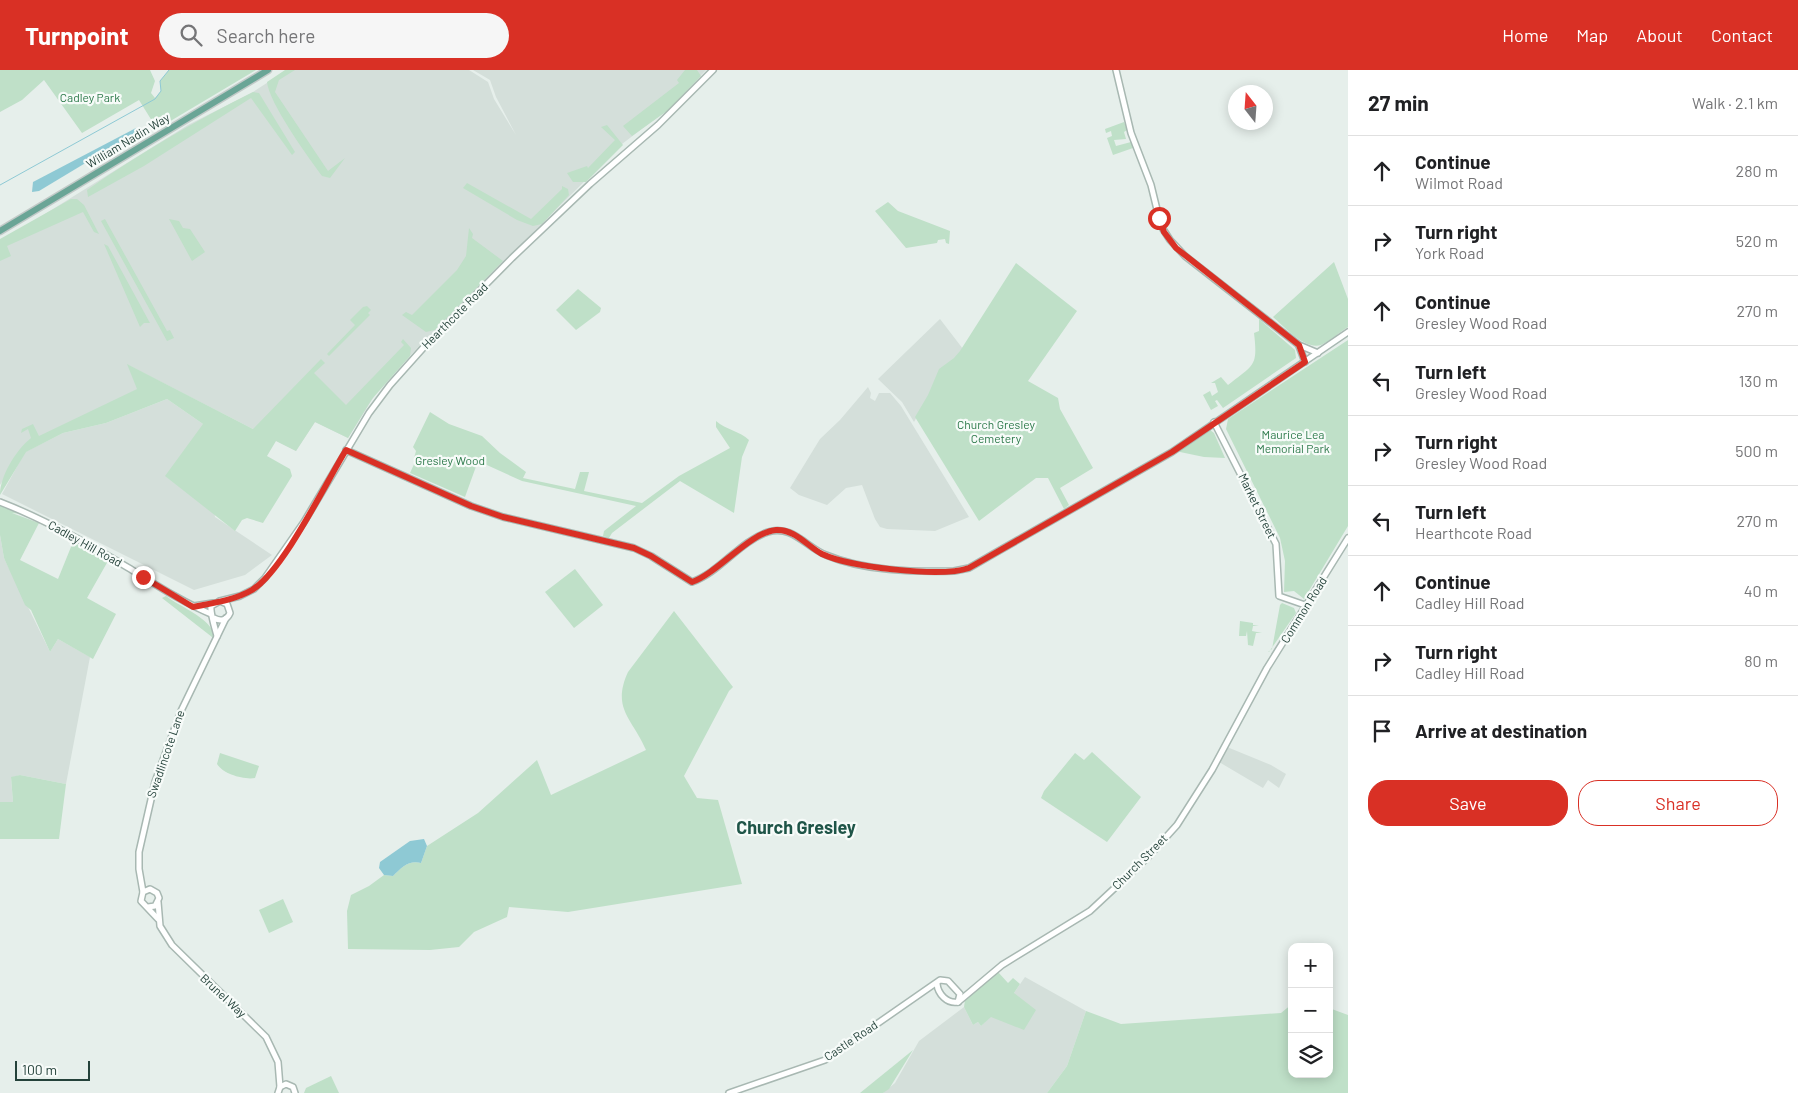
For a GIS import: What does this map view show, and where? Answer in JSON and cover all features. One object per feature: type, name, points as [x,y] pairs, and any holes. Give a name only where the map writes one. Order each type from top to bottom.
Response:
[{"type":"main road","name":"William Nadin Way","points":[[0,231],[268,70]]},
{"type":"street","name":"Hearthcote Road","points":[[220,601],[240,596],[260,584],[280,560],[379,398],[424,347],[512,258],[585,189],[658,125],[713,70]]},
{"type":"street","points":[[1116,70],[1125,110],[1151,185],[1161,226],[1170,240],[1185,256],[1299,345],[1318,353]]},
{"type":"street","points":[[346,450],[479,508],[535,525],[634,548],[651,556],[692,582],[759,536],[776,530],[793,534],[821,553],[855,564],[938,571],[969,568],[1172,452],[1348,332]]},
{"type":"street","points":[[1299,345],[1305,362]]},
{"type":"street","name":"Market Street","points":[[1214,422],[1276,544],[1279,596],[1305,606]]},
{"type":"street","name":"Cadley Hill Road","points":[[0,502],[48,523],[193,607],[212,616]]},
{"type":"street","name":"Common Road","points":[[1260,683],[1348,538]]},
{"type":"street","name":"Hearthcote Road","points":[[230,610],[240,596]]},
{"type":"street","points":[[193,607],[220,601],[227,604],[230,610],[226,618],[222,620],[212,616]]},
{"type":"street","points":[[214,603],[212,616],[217,636]]},
{"type":"street","name":"Swadlincote Lane","points":[[143,892],[139,852],[155,782],[180,711],[226,618]]},
{"type":"street","name":"Church Street","points":[[958,1002],[1002,965],[1090,911],[1160,845],[1177,826],[1197,796],[1260,683]]},
{"type":"street","points":[[141,878],[158,896],[158,902],[155,906],[148,907],[141,901],[143,892],[152,890]]},
{"type":"street","name":"Brunel Way","points":[[158,902],[158,919]]},
{"type":"street","name":"Brunel Way","points":[[148,907],[158,919],[172,945],[266,1037],[273,1048],[281,1075],[278,1093]]},
{"type":"street","points":[[958,991],[960,994],[958,1002],[954,1003],[944,998],[937,984],[944,979],[958,991],[969,993]]},
{"type":"street","name":"Castle Road","points":[[729,1093],[825,1060],[937,984]]},
{"type":"street","name":"Brunel Way","points":[[281,1075],[293,1087],[295,1093]]},
{"type":"street","points":[[280,1087],[288,1084]]},
{"type":"shaded area","points":[[287,70],[469,70],[488,82],[494,99],[516,135],[496,97],[490,80],[473,70],[706,70],[668,109],[622,144],[422,343],[378,390],[348,438],[315,422],[296,451],[128,365],[138,389],[25,447],[0,485],[0,242],[188,125],[253,92]]},
{"type":"shaded area","points":[[940,319],[963,349],[928,397],[914,422],[902,402],[878,379]]},
{"type":"shaded area","points":[[868,387],[871,393],[870,398],[875,401],[879,393],[890,393],[901,406],[969,517],[935,531],[887,529],[880,527],[875,519],[862,485],[846,488],[827,505],[799,495],[790,488],[820,439],[840,420]]},
{"type":"shaded area","points":[[167,399],[203,424],[215,517],[272,555],[245,575],[194,590],[2,494],[25,452],[63,433],[106,423]]},
{"type":"shaded area","points":[[0,535],[4,558],[50,652],[58,639],[90,657],[66,784],[20,775],[11,778],[13,802],[0,802]]},
{"type":"shaded area","points":[[1227,747],[1271,765],[1286,774],[1279,788],[1268,780],[1263,788],[1219,762]]},
{"type":"shaded area","points":[[1025,977],[1086,1011],[1067,1066],[1047,1093],[883,1093],[895,1083],[919,1041],[964,1007],[973,1025],[978,1022],[981,1026],[1014,993]]},
{"type":"green space","name":"Cadley Park","points":[[0,70],[150,70],[155,81],[151,93],[155,98],[161,91],[160,81],[169,70],[256,70],[157,129],[139,100],[82,133],[44,80],[22,100],[0,112]]},
{"type":"green space","points":[[285,70],[295,70],[279,80],[275,92],[328,171],[345,158],[330,178],[322,176],[290,130],[269,91],[267,82]]},
{"type":"green space","points":[[685,70],[697,70],[701,76],[667,111],[632,136],[623,126],[679,83],[677,80]]},
{"type":"green space","points":[[253,92],[259,93],[295,152],[292,155],[251,98],[144,166],[88,197],[87,190],[127,163],[210,114]]},
{"type":"green space","points":[[1124,122],[1127,130],[1124,132],[1126,139],[1114,140],[1116,146],[1131,142],[1133,148],[1113,155],[1107,138],[1112,136],[1111,131],[1106,133],[1105,129]]},
{"type":"green space","points":[[607,125],[623,145],[586,182],[573,182],[567,173],[587,166],[588,168],[615,140],[601,127]]},
{"type":"green space","points":[[467,183],[531,219],[562,189],[562,186],[568,189],[569,195],[542,224],[533,226],[517,220],[463,188]]},
{"type":"green space","points":[[71,199],[77,199],[84,205],[99,234],[94,232],[83,212],[7,246],[11,256],[0,261],[0,239]]},
{"type":"green space","points":[[888,202],[898,211],[950,231],[949,244],[946,243],[945,239],[938,240],[937,243],[906,248],[875,211]]},
{"type":"green space","points":[[105,219],[167,331],[170,330],[174,338],[167,341],[101,221]]},
{"type":"green space","points":[[169,219],[179,221],[183,228],[190,229],[205,252],[192,261]]},
{"type":"green space","points":[[469,228],[473,234],[472,238],[503,261],[435,330],[426,332],[402,315],[406,312],[412,315],[457,270],[466,256]]},
{"type":"green space","points":[[104,244],[108,246],[150,323],[144,323],[140,327]]},
{"type":"green space","points":[[1334,262],[1348,299],[1348,327],[1328,341],[1315,346],[1301,341],[1273,317]]},
{"type":"green space","name":"Church Gresley Cemetery","points":[[1016,263],[1077,311],[1028,381],[1058,398],[1060,409],[1093,468],[1060,488],[1069,505],[1064,509],[1048,478],[1036,478],[979,521],[915,417],[928,395],[939,369],[960,351]]},
{"type":"green space","points":[[578,289],[601,308],[600,312],[576,330],[556,310]]},
{"type":"green space","points":[[367,306],[371,310],[368,313],[370,315],[329,356],[327,354],[355,325],[350,320],[363,307]]},
{"type":"green space","points":[[1259,319],[1295,350],[1296,358],[1223,408],[1217,400],[1215,401],[1218,406],[1211,410],[1203,395],[1210,391],[1212,396],[1218,392],[1215,383],[1211,383],[1221,377],[1228,385],[1244,373],[1252,364],[1255,353],[1254,333],[1259,331]]},
{"type":"green space","points":[[403,339],[411,348],[410,356],[372,399],[348,438],[315,422],[296,451],[276,441],[267,456],[290,469],[292,476],[263,523],[247,518],[242,520],[235,531],[165,476],[203,424],[167,399],[106,423],[63,433],[26,452],[0,495],[3,480],[10,464],[20,449],[31,438],[28,429],[21,433],[22,429],[33,424],[39,436],[137,389],[127,364],[253,429],[321,359],[325,363],[314,373],[346,405],[404,345],[401,342]]},
{"type":"green space","name":"Maurice Lea Memorial Park","points":[[1348,340],[1348,526],[1304,599],[1294,591],[1284,592],[1285,561],[1280,538],[1226,429],[1228,419]]},
{"type":"green space","name":"Gresley Wood","points":[[430,412],[449,424],[482,436],[500,453],[526,472],[523,478],[575,489],[580,472],[589,472],[584,491],[642,503],[679,476],[730,448],[716,427],[716,421],[749,440],[742,457],[734,513],[680,481],[612,533],[609,538],[603,536],[604,531],[636,506],[522,481],[478,461],[465,497],[410,473],[416,460],[414,458],[416,451],[413,447]]},
{"type":"green space","points":[[1210,430],[1214,433],[1225,458],[1204,457],[1180,452],[1180,449]]},
{"type":"green space","points":[[0,505],[22,514],[12,513],[39,523],[20,560],[58,579],[73,542],[108,561],[87,598],[116,614],[93,659],[58,639],[50,652],[31,610],[25,605],[4,558],[0,535]]},
{"type":"green space","points":[[575,569],[603,605],[574,628],[545,592]]},
{"type":"green space","points":[[166,596],[196,614],[213,632],[213,642],[200,663],[212,642],[212,637],[162,598]]},
{"type":"green space","points":[[1282,603],[1294,608],[1296,613],[1272,647],[1280,605]]},
{"type":"green space","points":[[674,611],[733,687],[729,691],[684,776],[697,798],[718,800],[742,884],[568,912],[509,907],[507,917],[474,932],[459,947],[430,950],[348,949],[347,911],[351,895],[369,886],[384,875],[393,876],[409,863],[421,863],[427,846],[478,813],[537,760],[551,795],[646,750],[623,705],[623,685],[628,672]]},
{"type":"green space","points":[[1240,621],[1259,626],[1253,626],[1252,631],[1262,633],[1256,633],[1253,646],[1248,645],[1247,631],[1246,636],[1239,636]]},
{"type":"green space","points":[[1092,752],[1141,797],[1107,842],[1041,798],[1044,791],[1075,753],[1084,760]]},
{"type":"green space","points":[[220,753],[259,766],[255,778],[240,777],[224,771],[217,764]]},
{"type":"green space","points":[[20,775],[66,784],[59,839],[0,839],[0,802],[13,802],[11,777]]},
{"type":"green space","points":[[283,899],[293,922],[269,933],[259,910]]},
{"type":"green space","points":[[998,972],[1008,983],[1013,978],[1020,984],[1014,993],[1036,1010],[1024,1030],[991,1017],[981,1026],[978,1022],[973,1025],[964,1007],[965,1000]]},
{"type":"green space","points":[[1288,1007],[1288,1078],[1333,1078],[1333,1009],[1348,1015],[1348,1093],[1047,1093],[1067,1066],[1086,1011],[1121,1024],[1281,1013]]},
{"type":"green space","points":[[913,1050],[889,1089],[883,1093],[860,1093]]},
{"type":"green space","points":[[331,1076],[339,1093],[304,1093],[306,1088]]},
{"type":"water","points":[[136,128],[137,132],[39,191],[32,192],[33,182]]},
{"type":"water","points":[[424,839],[427,846],[421,863],[409,863],[393,876],[384,875],[379,868],[380,862],[410,841]]},
{"type":"waterway","points":[[0,185],[155,99],[161,91],[160,81],[169,70]]},
{"type":"district","name":"Church Gresley","points":[[796,828]]},
{"type":"route","points":[[143,577],[193,607],[240,596],[254,589],[280,560],[346,450],[471,506],[503,517],[634,548],[651,556],[692,582],[759,536],[776,530],[793,534],[821,553],[855,564],[938,571],[969,568],[1172,452],[1305,362],[1299,345],[1176,248],[1164,232],[1159,218]]}]
